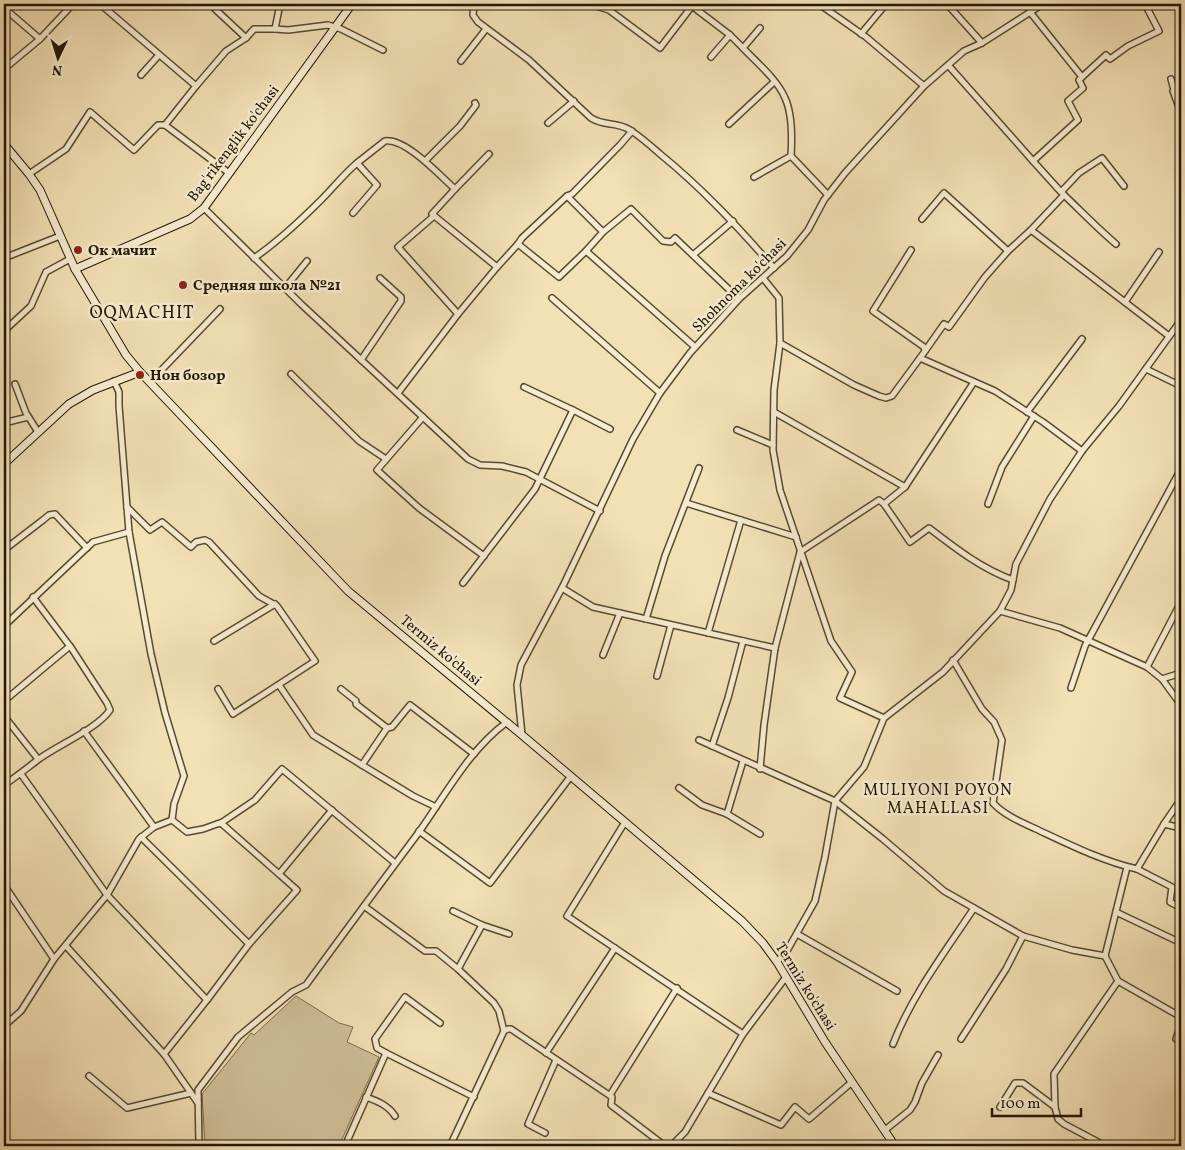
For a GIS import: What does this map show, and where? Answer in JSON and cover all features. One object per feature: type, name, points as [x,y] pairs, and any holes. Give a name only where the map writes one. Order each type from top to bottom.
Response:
[{"type":"main road","name":"Bag'rikenglik ko'chasi","points":[[75,269],[190,219],[204,208],[352,4]]},
{"type":"main road","name":"Termiz ko'chasi","points":[[4,144],[40,190],[75,269],[126,355],[140,372],[348,591],[507,722],[742,921],[776,962],[825,1042],[895,1146]]},
{"type":"main road","points":[[4,464],[69,404],[93,390],[140,372]]},
{"type":"street","points":[[4,69],[40,39],[73,4]]},
{"type":"street","points":[[100,4],[196,86]]},
{"type":"street","points":[[275,29],[280,4]]},
{"type":"street","points":[[474,4],[474,19],[529,60],[591,118],[599,123],[618,124],[632,131],[682,172],[733,221],[774,268]]},
{"type":"street","points":[[590,4],[609,10],[660,48],[691,5],[730,35],[774,82],[786,99],[792,135],[791,156],[828,195]]},
{"type":"street","points":[[819,4],[861,34],[924,86]]},
{"type":"street","points":[[861,34],[886,4]]},
{"type":"street","points":[[947,4],[982,44]]},
{"type":"street","name":"Shohnoma ko'chasi","points":[[522,735],[517,685],[521,665],[562,588],[633,439],[660,393],[695,347],[738,299],[788,256],[808,230],[828,195],[845,173],[924,86],[964,51],[982,44],[1043,4]]},
{"type":"street","points":[[1033,161],[1078,120],[1068,102],[1083,88],[1080,80],[1082,77],[1106,55],[1110,59],[1128,46],[1158,31],[1146,6],[1150,4]]},
{"type":"street","points":[[4,8],[40,39]]},
{"type":"street","points":[[215,9],[246,38]]},
{"type":"street","points":[[1030,12],[1082,77]]},
{"type":"street","points":[[165,125],[226,51],[246,38],[254,29],[288,30],[328,25],[336,27],[382,50]]},
{"type":"street","points":[[461,61],[486,28]]},
{"type":"street","points":[[743,48],[760,28]]},
{"type":"street","points":[[711,57],[730,35]]},
{"type":"street","points":[[141,75],[159,55]]},
{"type":"street","points":[[948,65],[1062,194],[1090,222],[1116,244]]},
{"type":"street","points":[[1171,79],[1181,113]]},
{"type":"street","points":[[729,124],[774,82]]},
{"type":"street","points":[[548,123],[574,101]]},
{"type":"street","points":[[425,161],[460,126],[476,105],[474,103]]},
{"type":"street","points":[[29,174],[66,149],[90,112],[134,150],[158,125],[165,125],[229,173]]},
{"type":"street","points":[[398,393],[458,314],[522,238],[567,196],[572,194],[632,131]]},
{"type":"street","points":[[254,258],[276,244],[357,162],[386,141],[391,140],[425,161],[455,189]]},
{"type":"street","points":[[458,314],[398,247],[434,216],[432,214],[490,154]]},
{"type":"street","points":[[754,177],[791,156]]},
{"type":"street","points":[[780,343],[854,385],[886,398],[892,396],[944,324],[949,327],[985,277],[1008,251],[1031,230],[1079,174],[1102,158],[1124,186]]},
{"type":"street","points":[[353,213],[377,185],[357,162]]},
{"type":"street","points":[[1181,169],[1179,170],[1181,174]]},
{"type":"street","points":[[922,220],[944,193],[1008,251]]},
{"type":"street","points":[[567,196],[603,232]]},
{"type":"street","points":[[204,208],[285,288],[468,459],[480,465],[502,466],[526,472],[600,511]]},
{"type":"street","points":[[518,244],[559,277],[603,232],[631,209],[663,241],[671,242],[676,238],[738,299]]},
{"type":"street","points":[[434,216],[497,267]]},
{"type":"street","points":[[693,255],[733,221]]},
{"type":"street","points":[[1031,230],[1170,336]]},
{"type":"street","points":[[4,258],[60,236]]},
{"type":"street","points":[[910,250],[873,311],[924,346],[925,350]]},
{"type":"street","points":[[586,251],[695,347]]},
{"type":"street","points":[[1125,302],[1159,252]]},
{"type":"street","points":[[4,331],[31,306],[46,272],[70,259]]},
{"type":"street","points":[[285,288],[307,261]]},
{"type":"street","points":[[361,360],[401,301],[401,297],[380,278]]},
{"type":"street","points":[[763,278],[779,298],[780,343],[774,390],[774,445],[780,490],[831,641],[852,672],[840,698],[884,718]]},
{"type":"street","points":[[552,298],[660,393]]},
{"type":"street","points":[[150,382],[220,309]]},
{"type":"street","points":[[776,962],[788,949],[815,901],[835,801],[864,767],[884,718],[943,672],[1000,611],[1011,590],[1016,564],[1050,499],[1082,451],[1146,369],[1181,320]]},
{"type":"street","points":[[1027,412],[1082,338]]},
{"type":"street","points":[[920,358],[995,391],[1034,416],[1082,451]]},
{"type":"street","points":[[1146,369],[1181,386]]},
{"type":"street","points":[[291,374],[359,441],[386,459]]},
{"type":"street","points":[[114,381],[119,392],[129,532],[151,654],[165,713],[184,776],[174,804],[172,820]]},
{"type":"street","points":[[884,504],[905,487],[974,382]]},
{"type":"street","points":[[15,384],[28,416],[38,432]]},
{"type":"street","points":[[524,387],[610,429]]},
{"type":"street","points":[[464,583],[524,504],[540,479],[573,410]]},
{"type":"street","points":[[774,412],[905,487]]},
{"type":"street","points":[[4,423],[28,416]]},
{"type":"street","points":[[988,504],[1002,467],[1034,416]]},
{"type":"street","points":[[424,417],[377,470],[418,508],[484,556]]},
{"type":"street","points":[[737,430],[774,445]]},
{"type":"street","points":[[646,619],[665,556],[699,468]]},
{"type":"street","points":[[1071,688],[1088,640],[1181,470]]},
{"type":"street","points":[[760,769],[774,648],[800,552],[879,500],[884,504],[910,542],[929,528],[995,573],[1013,580]]},
{"type":"street","points":[[686,503],[796,537]]},
{"type":"street","points":[[126,506],[150,530],[162,522],[192,547],[196,542],[205,540],[209,542],[258,596],[275,604],[315,661],[233,714],[218,689]]},
{"type":"street","points":[[4,550],[49,515],[56,514],[87,548]]},
{"type":"street","points":[[708,633],[741,520]]},
{"type":"street","points":[[4,626],[93,542],[129,532]]},
{"type":"street","points":[[562,588],[593,607],[774,648]]},
{"type":"street","points":[[4,783],[21,774],[38,759],[84,730],[106,715],[110,710],[70,646],[34,598]]},
{"type":"street","points":[[1147,667],[1181,602]]},
{"type":"street","points":[[214,642],[275,604]]},
{"type":"street","points":[[1000,611],[1060,628],[1147,667],[1162,679],[1181,705]]},
{"type":"street","points":[[604,655],[620,613]]},
{"type":"street","points":[[658,676],[671,624]]},
{"type":"street","points":[[712,746],[728,698],[743,640]]},
{"type":"street","points":[[4,700],[70,646]]},
{"type":"street","points":[[954,660],[982,709],[994,722],[1002,740],[994,790],[993,802],[996,807],[1010,816],[1071,846],[1137,869],[1173,887],[1170,902],[1181,908]]},
{"type":"street","points":[[1162,679],[1181,673]]},
{"type":"street","points":[[279,685],[312,735],[413,796],[436,807]]},
{"type":"street","points":[[340,689],[387,728],[392,728],[410,705],[474,754]]},
{"type":"street","points":[[4,716],[38,759]]},
{"type":"street","points":[[198,1146],[198,1090],[238,1037],[292,992],[306,986],[474,754],[491,734],[507,722]]},
{"type":"street","points":[[362,765],[387,728]]},
{"type":"street","points":[[84,730],[154,827]]},
{"type":"street","points":[[699,740],[835,801],[944,891],[1023,936],[1072,950],[1105,956]]},
{"type":"street","points":[[727,814],[743,761]]},
{"type":"street","points":[[172,820],[187,832],[221,823],[255,800],[282,769],[395,863]]},
{"type":"street","points":[[21,774],[107,896],[207,1000]]},
{"type":"street","points":[[419,831],[490,883],[571,776]]},
{"type":"street","points":[[679,788],[702,805],[727,814],[760,834]]},
{"type":"street","points":[[1137,869],[1181,799]]},
{"type":"street","points":[[279,874],[332,810]]},
{"type":"street","points":[[4,1026],[21,1011],[54,959],[107,896],[141,838],[154,827],[172,820]]},
{"type":"street","points":[[625,822],[567,916],[743,1034]]},
{"type":"street","points":[[164,1054],[249,944],[297,890],[221,823]]},
{"type":"street","points":[[1164,824],[1181,828]]},
{"type":"street","points":[[141,838],[249,944]]},
{"type":"street","points":[[1127,867],[1105,956],[1118,981],[1181,1017]]},
{"type":"street","points":[[4,885],[54,959]]},
{"type":"street","points":[[364,906],[425,952],[436,952],[458,969],[499,1010],[504,1031],[450,1146]]},
{"type":"street","points":[[893,1044],[902,1022],[974,908]]},
{"type":"street","points":[[453,911],[482,925],[509,934]]},
{"type":"street","points":[[1116,912],[1181,943]]},
{"type":"street","points":[[458,969],[482,925]]},
{"type":"street","points":[[797,934],[897,991]]},
{"type":"street","points":[[961,1039],[1006,969],[1023,936]]},
{"type":"street","points":[[66,946],[164,1054],[198,1104]]},
{"type":"street","points":[[546,1053],[615,948]]},
{"type":"street","points":[[670,1146],[685,1132],[743,1034],[786,977]]},
{"type":"street","points":[[1102,1146],[1058,1119],[1055,1107],[1054,1074],[1118,981]]},
{"type":"street","points":[[610,1095],[677,988]]},
{"type":"street","points":[[440,1022],[405,997],[375,1039],[377,1048],[474,1098]]},
{"type":"street","points":[[1181,1024],[1176,1039],[1181,1043]]},
{"type":"street","points":[[504,1031],[511,1029],[612,1096],[611,1105],[665,1146]]},
{"type":"street","points":[[345,1146],[386,1053]]},
{"type":"street","points":[[885,1130],[910,1110],[922,1083],[938,1055]]},
{"type":"street","points":[[545,1133],[528,1124],[556,1060]]},
{"type":"street","points":[[90,1076],[127,1108],[191,1093]]},
{"type":"street","points":[[708,1093],[781,1125],[795,1107],[809,1119],[852,1082]]},
{"type":"street","points":[[1000,1107],[1018,1082],[1023,1083],[1055,1107]]},
{"type":"street","points":[[366,1097],[382,1103],[395,1116]]},
{"type":"street","points":[[676,1142],[681,1146]]},
{"type":"shaded area","points":[[296,996],[339,1023],[353,1027],[347,1042],[379,1057],[339,1146],[205,1146],[202,1094],[251,1033],[254,1035]]},
{"type":"place","name":"Ок мачит","points":[[78,250]]},
{"type":"place","name":"Средняя школа №21","points":[[183,285]]},
{"type":"place","name":"Нон бозор","points":[[140,375]]},
{"type":"district","name":"OQMACHIT","points":[[142,312]]},
{"type":"district","name":"MULIYONI POYON MAHALLASI","points":[[938,798]]}]
